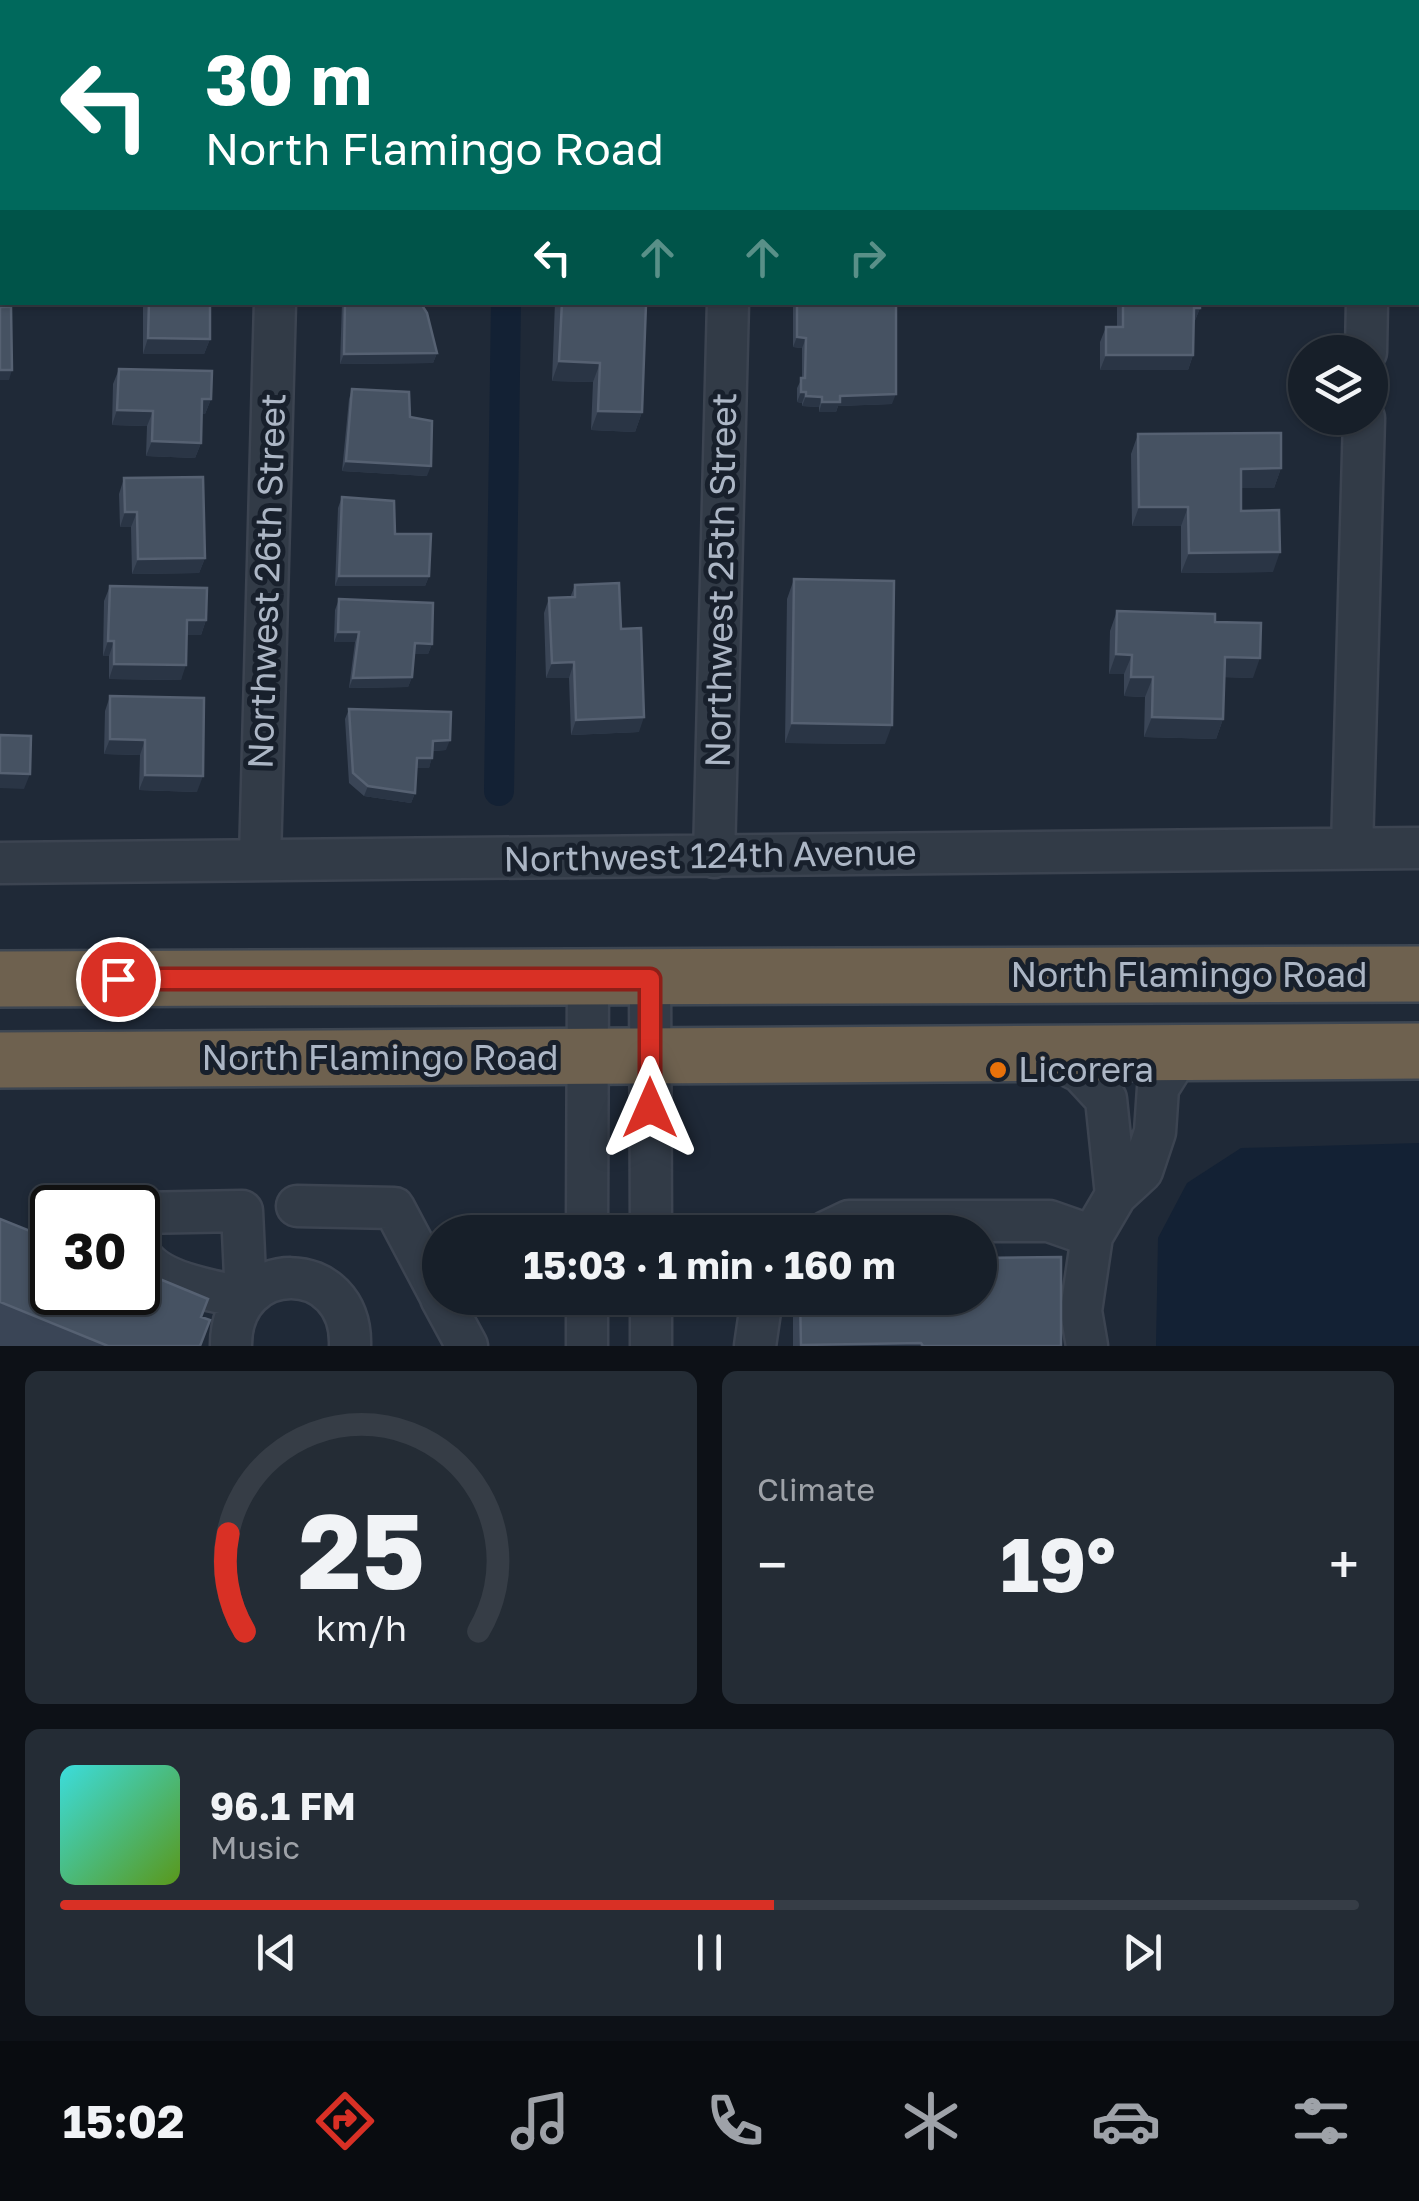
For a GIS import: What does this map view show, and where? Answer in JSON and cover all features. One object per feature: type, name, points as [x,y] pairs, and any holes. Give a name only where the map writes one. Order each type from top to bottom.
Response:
[{"type":"highway","name":"North Flamingo Road","points":[[0,979],[1419,974]]},
{"type":"highway","name":"North Flamingo Road","points":[[0,1060],[1419,1052]]},
{"type":"street","name":"Northwest 26th Street","points":[[260,859],[275,305]]},
{"type":"street","name":"Northwest 25th Street","points":[[714,856],[728,305]]},
{"type":"street","points":[[1366,335],[1367,305]]},
{"type":"street","points":[[1352,848],[1364,435]]},
{"type":"street","name":"Northwest 124th Avenue","points":[[0,863],[1419,848]]},
{"type":"street","points":[[587,1215],[588,979]]},
{"type":"street","points":[[650,979],[651,1215]]},
{"type":"street","points":[[1086,1346],[1081,1312],[1092,1236],[1116,1195],[1142,1172],[1155,1132],[1158,1088],[1180,1053]]},
{"type":"street","points":[[1044,1054],[1081,1072],[1106,1099],[1116,1195]]},
{"type":"street","points":[[298,1206],[394,1208],[422,1260]]},
{"type":"street","points":[[160,1213],[242,1212],[246,1297],[231,1328],[230,1346]]},
{"type":"street","points":[[997,1221],[1049,1221],[1092,1236]]},
{"type":"street","points":[[160,1271],[208,1291],[246,1297],[275,1279],[309,1280],[337,1299],[346,1314],[350,1346]]},
{"type":"street","points":[[451,1315],[467,1346]]},
{"type":"street","points":[[587,1315],[587,1346]]},
{"type":"street","points":[[651,1315],[652,1346]]},
{"type":"street","points":[[755,1346],[760,1315]]},
{"type":"water","points":[[1419,1143],[1419,1346],[1156,1346],[1158,1238],[1187,1183],[1241,1148]]},
{"type":"building","points":[[149,305],[210,305],[210,339],[148,338]]},
{"type":"building","points":[[345,305],[422,305],[437,353],[344,354]]},
{"type":"building","points":[[562,305],[646,305],[642,412],[598,411],[600,363],[559,361]]},
{"type":"building","points":[[797,305],[896,305],[896,394],[840,396],[840,402],[822,402],[822,397],[806,396],[806,392],[801,392],[801,378],[805,378],[806,338],[797,337]]},
{"type":"building","points":[[1123,305],[1200,305],[1194,308],[1193,355],[1106,355],[1106,327],[1123,327]]},
{"type":"building","points":[[0,307],[11,307],[12,370],[0,370]]},
{"type":"building","points":[[119,369],[212,371],[211,399],[202,399],[201,443],[152,441],[153,411],[117,410]]},
{"type":"building","points":[[352,389],[409,392],[410,417],[432,421],[431,466],[346,461]]},
{"type":"building","points":[[1281,433],[1281,468],[1241,469],[1241,511],[1279,510],[1280,552],[1189,553],[1188,507],[1139,507],[1138,434]]},
{"type":"building","points":[[203,477],[205,558],[138,559],[137,512],[125,512],[124,478]]},
{"type":"building","points":[[342,497],[394,501],[395,534],[431,534],[429,576],[339,576]]},
{"type":"building","points":[[794,579],[894,581],[892,725],[792,723]]},
{"type":"building","points":[[619,583],[621,629],[641,628],[644,717],[576,720],[574,662],[552,663],[549,598],[575,597],[575,585]]},
{"type":"building","points":[[110,586],[207,588],[206,620],[187,620],[186,665],[114,664],[114,641],[108,641]]},
{"type":"building","points":[[339,599],[433,603],[432,644],[415,643],[412,677],[353,678],[359,632],[338,632]]},
{"type":"building","points":[[1117,611],[1215,614],[1215,622],[1261,623],[1260,658],[1225,657],[1223,719],[1152,717],[1153,677],[1131,677],[1132,655],[1116,654]]},
{"type":"building","points":[[110,696],[204,698],[203,776],[145,775],[145,740],[110,739]]},
{"type":"building","points":[[349,709],[451,712],[450,740],[433,741],[432,758],[417,758],[415,793],[368,786],[353,773]]},
{"type":"building","points":[[0,735],[31,736],[30,774],[0,773]]},
{"type":"building","points":[[0,1219],[30,1231],[30,1314],[0,1302]]},
{"type":"building","points":[[1061,1257],[1061,1346],[801,1345],[800,1315],[997,1315],[997,1258]]},
{"type":"building","points":[[160,1279],[208,1299],[201,1317],[210,1320],[200,1346],[108,1346],[32,1315],[160,1315]]},
{"type":"waterway","points":[[499,791],[506,305]]},
{"type":"place","name":"Licorera","points":[[998,1070]]},
{"type":"route","points":[[118,979],[650,979],[650,1108]]}]
